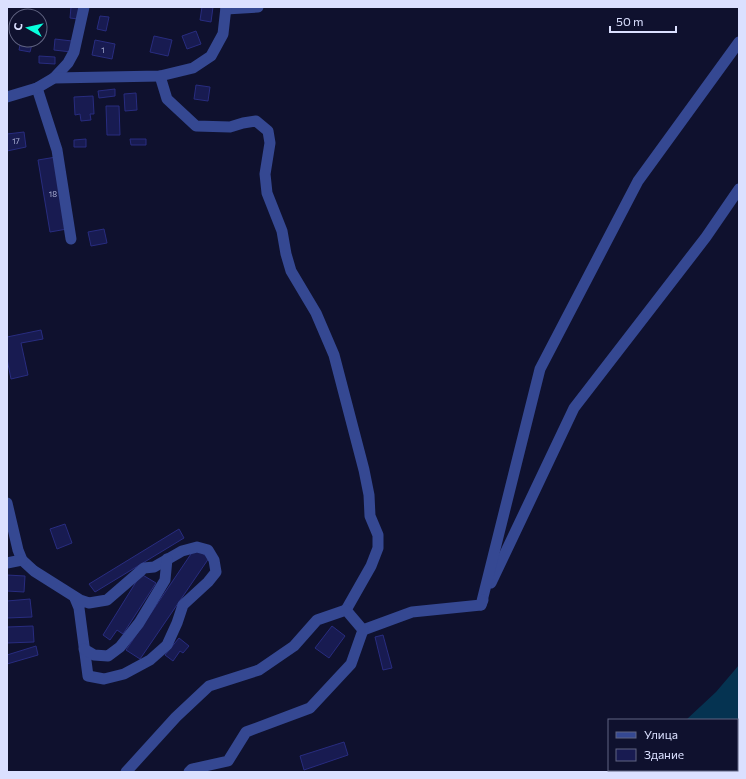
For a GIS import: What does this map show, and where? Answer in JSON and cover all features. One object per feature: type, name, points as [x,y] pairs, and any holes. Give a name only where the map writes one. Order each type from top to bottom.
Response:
[{"type":"street","points":[[7,97],[37,88],[54,78],[68,63],[74,52],[84,7]]},
{"type":"street","points":[[54,78],[160,76],[193,68],[211,56],[223,34],[226,8],[258,7]]},
{"type":"street","points":[[481,605],[540,369],[638,181],[739,42]]},
{"type":"street","points":[[126,772],[176,717],[209,686],[259,670],[294,646],[317,620],[346,610],[371,566],[378,548],[378,535],[370,516],[364,470],[334,355],[316,313],[291,271],[282,231],[268,193],[265,174],[270,143],[268,131],[256,121],[230,127],[196,126],[167,99],[160,76]]},
{"type":"street","points":[[37,88],[57,150],[72,239]]},
{"type":"street","points":[[481,605],[574,408],[706,237],[739,189]]},
{"type":"street","points":[[7,502],[20,555],[34,571],[74,596],[89,603],[107,600],[144,568],[154,567],[182,550],[197,547],[208,550],[214,560],[216,572],[208,582],[183,605],[167,645],[150,660],[124,674],[104,679],[88,676],[79,608],[74,596]]},
{"type":"street","points":[[7,563],[20,555]]},
{"type":"street","points":[[84,649],[94,655],[108,656],[120,647],[139,623],[165,580],[167,559]]},
{"type":"street","points":[[363,630],[412,612],[481,605]]},
{"type":"street","points":[[346,610],[363,630]]},
{"type":"street","points":[[189,772],[192,769],[228,761],[246,732],[310,708],[351,664],[363,630]]},
{"type":"water","points":[[739,665],[739,772],[621,772],[738,771],[738,719],[687,719],[716,692]]},
{"type":"building","points":[[71,7],[79,7],[78,19],[70,18]]},
{"type":"building","points":[[202,7],[213,7],[211,22],[200,20]]},
{"type":"building","points":[[100,16],[109,17],[106,31],[97,29]]},
{"type":"building","points":[[196,31],[201,44],[187,49],[182,36]]},
{"type":"building","points":[[154,36],[172,40],[168,56],[150,52]]},
{"type":"building","points":[[55,39],[72,41],[71,52],[54,50]]},
{"type":"building","points":[[95,40],[115,44],[112,59],[92,55]]},
{"type":"building","points":[[19,48],[31,48],[30,52],[19,50]]},
{"type":"building","points":[[39,56],[55,57],[55,64],[39,63]]},
{"type":"building","points":[[196,85],[210,87],[208,101],[194,99]]},
{"type":"building","points":[[115,89],[115,96],[99,98],[98,91]]},
{"type":"building","points":[[136,93],[137,110],[125,111],[124,94]]},
{"type":"building","points":[[93,96],[94,114],[90,114],[91,120],[81,121],[80,114],[75,115],[74,97]]},
{"type":"building","points":[[106,106],[119,106],[120,135],[107,135]]},
{"type":"building","points":[[24,132],[26,147],[7,151],[7,134]]},
{"type":"building","points":[[86,139],[86,147],[74,147],[74,140]]},
{"type":"building","points":[[130,139],[146,139],[146,145],[131,145]]},
{"type":"building","points":[[56,157],[67,229],[50,232],[38,160]]},
{"type":"building","points":[[104,229],[107,243],[91,246],[88,232]]},
{"type":"building","points":[[41,330],[43,339],[21,343],[28,375],[11,379],[7,359],[7,337]]},
{"type":"building","points":[[65,524],[72,543],[57,549],[50,529]]},
{"type":"building","points":[[179,529],[184,538],[95,592],[89,584]]},
{"type":"building","points":[[195,548],[209,558],[140,659],[126,650]]},
{"type":"building","points":[[141,574],[156,583],[123,634],[117,630],[110,640],[103,635]]},
{"type":"building","points":[[7,575],[25,576],[24,592],[7,591]]},
{"type":"building","points":[[30,599],[32,617],[7,618],[7,601]]},
{"type":"building","points":[[33,626],[34,642],[7,643],[7,627]]},
{"type":"building","points":[[332,626],[345,636],[329,658],[315,648]]},
{"type":"building","points":[[383,635],[392,668],[383,670],[375,637]]},
{"type":"building","points":[[179,638],[189,646],[183,653],[180,651],[173,661],[165,655]]},
{"type":"building","points":[[36,646],[38,655],[7,664],[7,655]]},
{"type":"building","points":[[344,742],[348,755],[304,770],[300,756]]}]
